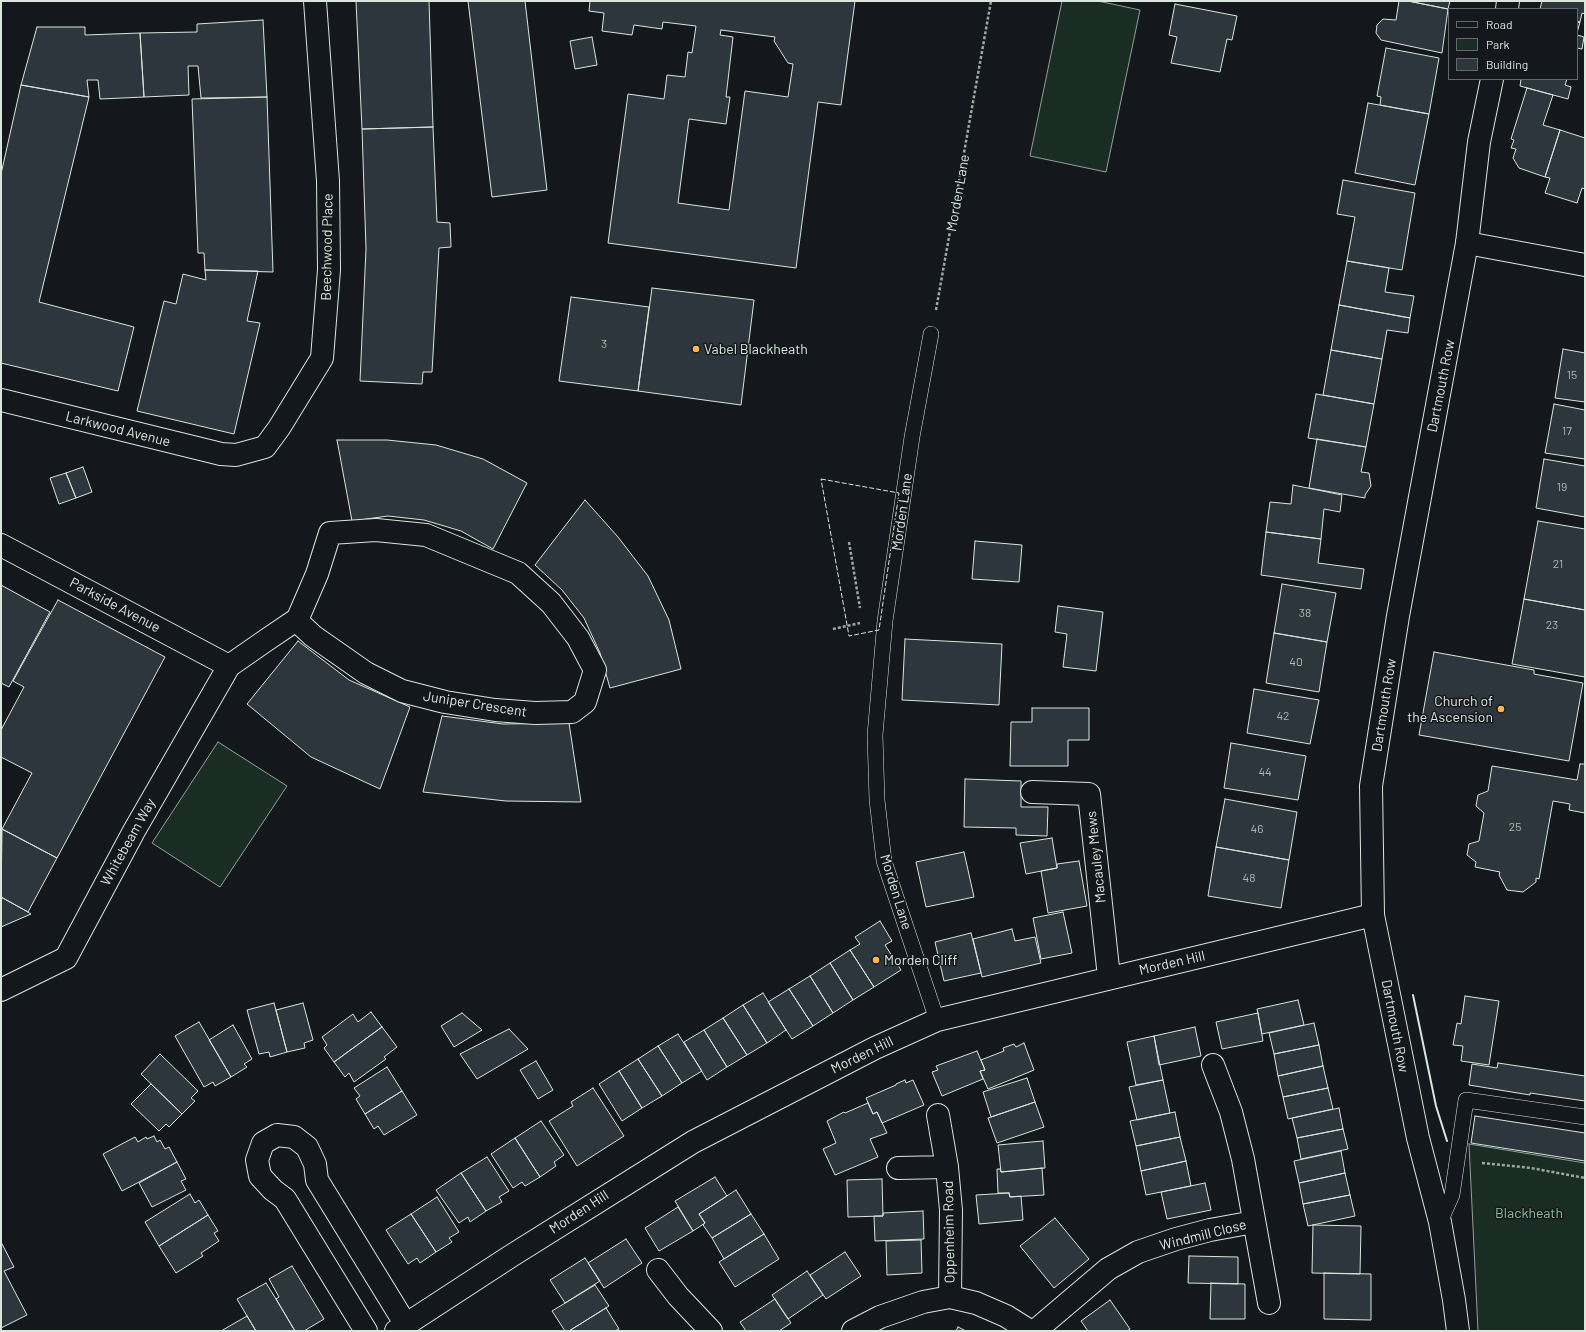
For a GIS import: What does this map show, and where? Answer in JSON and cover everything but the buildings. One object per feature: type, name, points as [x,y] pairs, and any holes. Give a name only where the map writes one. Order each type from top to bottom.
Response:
[{"type":"street","name":"Beechwood Place","points":[[236,455],[265,447],[279,428],[322,358],[329,270],[328,182],[315,1]]},
{"type":"street","name":"Dartmouth Row","points":[[1458,1331],[1440,1222],[1418,1138],[1373,915],[1371,786],[1398,616],[1467,243],[1479,142],[1492,80]]},
{"type":"street","points":[[1467,243],[1585,265]]},
{"type":"street","name":"Larkwood Avenue","points":[[1,400],[201,450],[236,455]]},
{"type":"street","name":"Juniper Crescent","points":[[229,666],[298,618],[317,574],[330,533],[376,530],[426,535],[518,573],[551,603],[578,638],[594,670],[585,702],[572,712],[534,713],[495,710],[445,702],[402,691],[366,673],[313,636],[296,620]]},
{"type":"street","name":"Parkside Avenue","points":[[1,545],[229,666]]},
{"type":"street","name":"Whitebeam Way","points":[[1,990],[66,958],[134,831],[229,666]]},
{"type":"street","name":"Macauley Mews","points":[[1032,792],[1089,794],[1109,977]]},
{"type":"street","name":"Morden Hill","points":[[366,1331],[285,1200],[260,1176],[257,1160],[263,1143],[277,1134],[294,1137],[307,1147],[316,1164],[317,1180],[401,1328],[511,1256],[693,1142],[875,1048],[937,1020],[1109,977],[1373,915]]},
{"type":"street","name":"Windmill Close","points":[[1213,1065],[1231,1112],[1243,1158],[1269,1303]]},
{"type":"street","name":"Oppenheim Road","points":[[938,1115],[948,1167],[951,1210],[950,1297]]},
{"type":"street","name":"Oppenheim Road","points":[[898,1168],[948,1167]]},
{"type":"street","name":"Windmill Close","points":[[1035,1331],[1108,1269],[1138,1252],[1176,1239],[1210,1230],[1254,1222]]},
{"type":"street","points":[[658,1270],[678,1296],[711,1331]]},
{"type":"street","name":"Oppenheim Road","points":[[852,1331],[880,1317],[923,1302],[950,1297],[976,1303],[1006,1316],[1030,1331]]},
{"type":"lane","name":"Morden Lane","points":[[932,334],[912,437],[886,621],[875,735],[877,800],[884,861],[937,1020]]},
{"type":"lane","points":[[1440,1222],[1452,1195],[1466,1100],[1585,1117]]},
{"type":"path","name":"Morden Lane","points":[[932,334],[991,1]]},
{"type":"path","points":[[849,542],[861,615]]},
{"type":"path","points":[[1458,1161],[1531,1168],[1585,1178]]},
{"type":"green space","points":[[1062,1],[1098,1],[1140,10],[1106,172],[1030,156]]},
{"type":"green space","points":[[218,742],[287,786],[220,887],[152,843]]},
{"type":"green space","name":"Blackheath","points":[[1469,1144],[1585,1163],[1585,1331],[1478,1331]]},
{"type":"fence","points":[[821,479],[899,493],[879,630],[849,636],[821,479]]},
{"type":"wall","points":[[1413,995],[1436,1106],[1447,1141]]},
{"type":"place","name":"Vabel Blackheath","points":[[696,349]]},
{"type":"place","name":"Church of the Ascension","points":[[1501,709]]},
{"type":"place","name":"Morden Cliff","points":[[876,960]]}]
